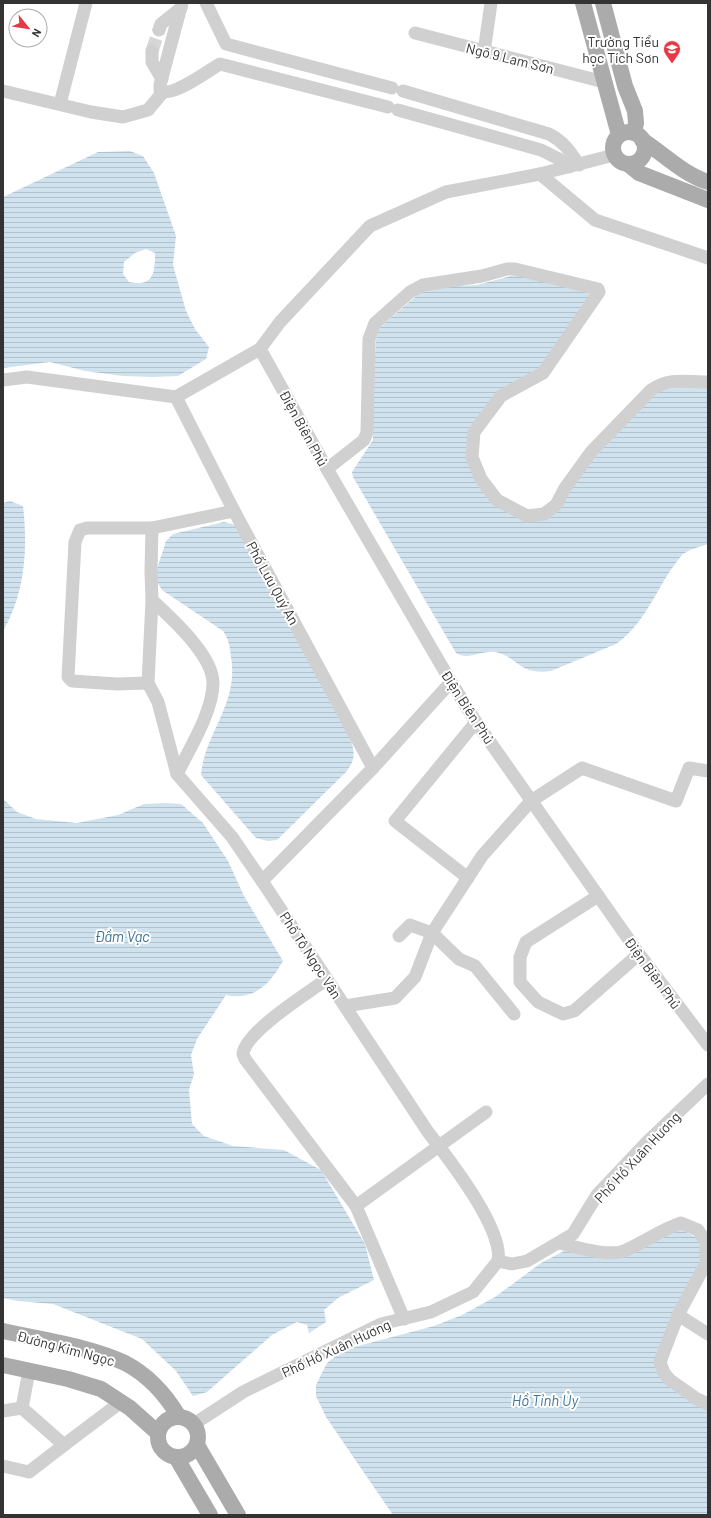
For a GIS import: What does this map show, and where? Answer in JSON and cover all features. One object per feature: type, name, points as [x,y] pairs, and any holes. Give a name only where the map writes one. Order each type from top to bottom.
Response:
[{"type":"main road","points":[[582,3],[604,82],[632,136],[644,146],[642,156],[633,163],[628,164]]},
{"type":"main road","points":[[602,3],[625,86],[635,111],[636,124],[632,136],[614,144],[614,155],[639,173],[708,200]]},
{"type":"main road","points":[[632,136],[676,166],[698,179],[708,182]]},
{"type":"main road","name":"Đường Kim Ngọc","points":[[3,1331],[96,1352],[126,1364],[156,1386],[179,1417]]},
{"type":"main road","points":[[3,1365],[101,1390],[121,1402],[158,1433]]},
{"type":"main road","points":[[197,1445],[188,1455],[176,1457],[167,1454],[158,1442],[158,1433],[162,1424],[167,1420],[179,1417],[187,1419],[194,1424],[198,1434],[197,1445],[238,1515]]},
{"type":"main road","points":[[176,1457],[210,1515]]},
{"type":"street","points":[[60,104],[86,3]]},
{"type":"street","points":[[206,3],[226,44],[401,90],[549,134],[567,146],[574,166]]},
{"type":"street","points":[[484,52],[491,3]]},
{"type":"street","points":[[163,92],[160,90],[162,79],[182,6]]},
{"type":"street","points":[[159,30],[161,24],[182,6]]},
{"type":"street","name":"Ngõ 9 Lam Sơn","points":[[415,33],[604,82]]},
{"type":"street","points":[[152,51],[152,62],[162,79]]},
{"type":"street","points":[[163,92],[167,93],[180,88],[220,64],[397,110],[542,150],[574,166]]},
{"type":"street","points":[[397,110],[401,90]]},
{"type":"street","points":[[3,91],[124,117],[148,110],[163,92]]},
{"type":"street","points":[[3,380],[27,377],[176,397],[260,349],[280,322],[370,226],[446,192],[540,174],[614,155]]},
{"type":"street","points":[[540,174],[595,220],[708,258]]},
{"type":"street","points":[[327,469],[364,440],[367,432],[370,339],[374,323],[410,292],[423,285],[482,276],[507,269],[515,269],[598,289],[598,296],[544,373],[501,396],[474,432],[472,456],[481,479],[497,500],[527,516],[544,514],[556,505],[565,488],[590,452],[651,390],[661,383],[673,380],[708,382]]},
{"type":"street","name":"Điện Biên Phủ","points":[[260,349],[327,469],[451,682],[476,722],[639,954],[708,1045]]},
{"type":"street","name":"Phố Lưu Quý An","points":[[176,397],[234,511],[373,768]]},
{"type":"street","points":[[148,683],[117,684],[72,681],[68,677],[76,542],[80,530],[87,528],[152,528],[234,511]]},
{"type":"street","points":[[152,528],[152,600],[148,683],[158,702],[177,774]]},
{"type":"street","points":[[152,600],[184,630],[209,667],[213,682],[209,708],[177,774]]},
{"type":"street","points":[[262,881],[373,768],[451,682]]},
{"type":"street","points":[[468,878],[395,821],[476,722]]},
{"type":"street","points":[[345,1006],[395,998],[415,977],[432,933],[482,856],[531,802],[582,768],[676,801],[689,768],[708,772]]},
{"type":"street","name":"Phố Tô Ngọc Vân","points":[[177,774],[232,837],[439,1146],[455,1167],[493,1230],[499,1254],[498,1262]]},
{"type":"street","points":[[598,896],[526,942],[520,957],[520,982],[538,1002],[564,1014],[574,1011],[639,954]]},
{"type":"street","points":[[399,936],[410,926],[432,933],[459,959],[475,966],[514,1014]]},
{"type":"street","points":[[327,979],[263,1026],[247,1041],[242,1054],[356,1206],[404,1319]]},
{"type":"street","name":"Phố Hồ Xuân Hương","points":[[194,1424],[243,1392],[381,1324],[431,1312],[473,1292],[498,1262],[512,1264],[527,1261],[573,1234],[597,1196],[647,1142],[708,1084]]},
{"type":"street","points":[[356,1206],[486,1112]]},
{"type":"street","points":[[559,1243],[590,1250],[625,1251],[663,1229],[681,1223],[698,1230],[706,1242],[706,1263],[678,1315],[664,1348],[660,1362],[670,1380],[697,1399],[708,1404]]},
{"type":"street","points":[[678,1315],[708,1334]]},
{"type":"street","points":[[22,1408],[30,1371]]},
{"type":"street","points":[[3,1466],[29,1472],[121,1402]]},
{"type":"street","points":[[3,1411],[22,1408]]},
{"type":"street","points":[[22,1408],[64,1445]]},
{"type":"water","points":[[130,151],[143,156],[154,173],[176,236],[173,265],[186,311],[195,329],[209,347],[206,359],[178,376],[123,376],[85,371],[50,362],[3,368],[3,197],[98,152]],"holes":[[[146,249],[155,253],[153,273],[148,281],[143,283],[129,282],[123,274],[124,262],[135,253]]]},
{"type":"water","points":[[518,274],[589,293],[589,296],[544,364],[473,428],[483,486],[542,520],[590,462],[660,389],[708,386],[708,544],[683,554],[666,577],[645,613],[627,635],[616,644],[551,671],[540,672],[525,668],[509,657],[495,652],[485,652],[470,656],[456,653],[353,477],[352,472],[373,440],[372,408],[376,339],[380,327],[421,292],[439,287],[477,285]]},
{"type":"water","points":[[10,501],[23,506],[25,554],[16,601],[3,631],[3,503]]},
{"type":"water","points":[[224,522],[236,525],[350,737],[353,747],[354,756],[352,763],[346,772],[277,840],[268,841],[256,838],[201,775],[208,745],[226,704],[230,689],[232,674],[230,647],[227,637],[223,631],[162,590],[156,580],[157,569],[166,541],[173,534]]},
{"type":"water","name":"Đầm Vạc","points":[[3,799],[17,812],[36,819],[77,823],[118,815],[144,804],[181,804],[203,823],[228,861],[244,896],[283,961],[273,977],[260,989],[245,995],[226,995],[197,1039],[191,1055],[194,1074],[189,1090],[192,1124],[204,1136],[233,1146],[284,1150],[321,1170],[365,1244],[374,1280],[338,1298],[324,1310],[326,1322],[309,1333],[307,1325],[297,1322],[272,1335],[207,1392],[193,1396],[176,1371],[142,1339],[53,1304],[3,1298]]},
{"type":"water","name":"Hồ Tỉnh Ủy","points":[[682,1230],[696,1237],[701,1246],[702,1257],[656,1366],[658,1373],[670,1385],[708,1408],[708,1515],[393,1515],[326,1417],[316,1396],[316,1385],[327,1363],[337,1355],[354,1347],[434,1326],[462,1315],[495,1297],[541,1263],[564,1251],[602,1256],[664,1233]]},
{"type":"tunnel","points":[[152,51],[159,30]]},
{"type":"place","name":"Trường Tiểu học Tích Sơn","points":[[672,64]]}]
